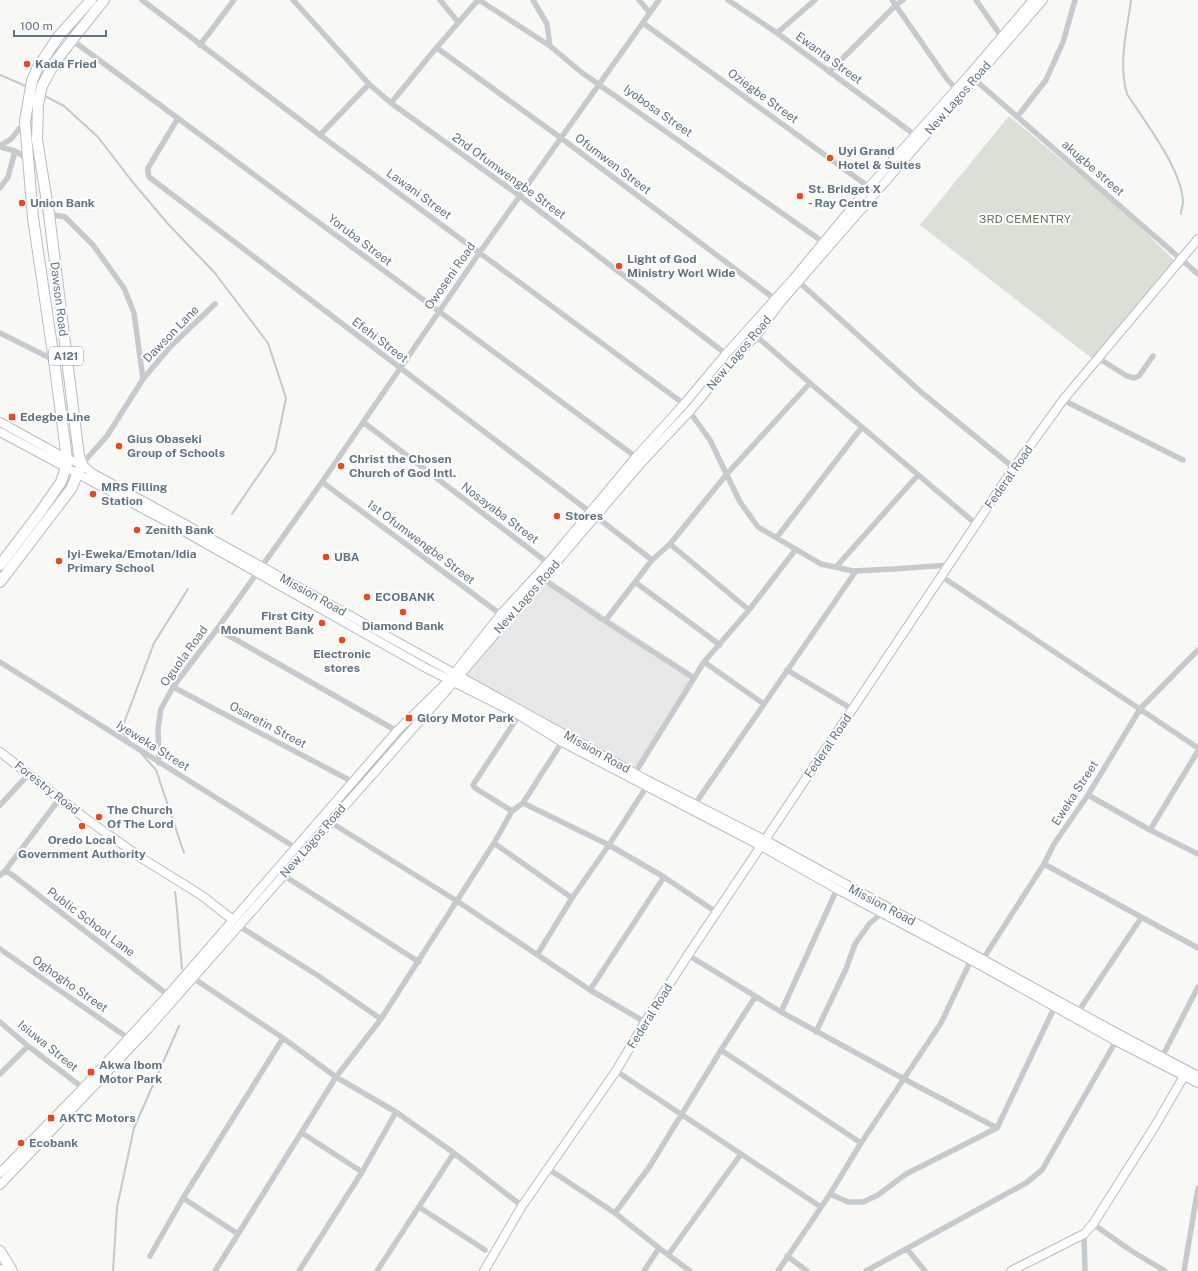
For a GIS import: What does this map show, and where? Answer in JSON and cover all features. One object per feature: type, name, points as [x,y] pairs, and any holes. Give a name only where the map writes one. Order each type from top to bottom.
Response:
[{"type":"highway","name":"Dawson Road","points":[[0,565],[61,482],[66,463],[54,360],[33,218],[25,121],[32,81],[37,69],[58,38],[91,0]]},
{"type":"highway","name":"A121","points":[[72,40],[104,0]]},
{"type":"highway","name":"Dawson Road","points":[[72,40],[55,62],[42,86],[38,104],[37,140],[49,214],[80,469]]},
{"type":"highway","points":[[0,582],[71,489],[80,469]]},
{"type":"highway","points":[[0,1251],[12,1271]]},
{"type":"street","name":"Lawani Street","points":[[142,0],[320,135],[684,404],[710,440],[740,502],[758,527],[821,564],[856,571],[894,570],[949,565]]},
{"type":"street","points":[[200,45],[234,0]]},
{"type":"street","name":"2nd Ofumwengbe Street","points":[[293,0],[369,84],[391,103],[520,196],[726,354]]},
{"type":"street","points":[[440,0],[458,22]]},
{"type":"street","points":[[391,103],[458,22],[479,0]]},
{"type":"street","name":"Iyobosa Street","points":[[479,0],[550,46],[581,72],[823,242]]},
{"type":"street","points":[[533,0],[547,24],[550,46]]},
{"type":"street","points":[[639,0],[650,13]]},
{"type":"street","name":"Owoseni Road","points":[[259,569],[322,482],[480,252],[659,0]]},
{"type":"street","name":"Ewanta Street","points":[[728,0],[777,33],[915,135]]},
{"type":"street","points":[[777,33],[815,0]]},
{"type":"street","points":[[892,0],[947,79],[956,89]]},
{"type":"street","points":[[829,72],[896,5],[903,0]]},
{"type":"street","points":[[976,0],[1001,36]]},
{"type":"street","name":"New Lagos Road","points":[[236,923],[283,875],[454,678],[508,619],[540,577],[593,514],[636,457],[684,404],[869,187],[1033,0]]},
{"type":"street","name":"New Lagos Road","points":[[0,1185],[148,1029],[190,975],[236,923],[296,848],[353,782],[397,732],[454,678],[500,614],[540,577],[548,563],[690,411],[733,359],[756,336],[766,321],[799,282],[1043,0]]},
{"type":"street","points":[[1017,117],[1046,80],[1063,42],[1075,0]]},
{"type":"street","name":"Oziegbe Street","points":[[643,23],[869,187]]},
{"type":"street","name":"Yoruba Street","points":[[72,40],[636,457]]},
{"type":"street","name":"Ofumwen Street","points":[[437,48],[561,138],[775,299]]},
{"type":"street","name":"akugbe street","points":[[974,79],[1198,274]]},
{"type":"street","points":[[320,135],[369,84]]},
{"type":"street","name":"Efehi Street","points":[[178,118],[148,168],[149,177],[652,560]]},
{"type":"street","points":[[0,147],[11,139],[25,121]]},
{"type":"street","points":[[0,147],[15,151],[28,158]]},
{"type":"street","points":[[0,188],[8,178],[15,151]]},
{"type":"street","name":"Dawson Lane","points":[[49,214],[65,217],[93,245],[124,288],[134,313],[143,379]]},
{"type":"street","name":"Federal Road","points":[[484,1271],[522,1206],[547,1168],[616,1071],[645,1022],[716,912],[1014,468],[1063,400],[1198,239]]},
{"type":"street","points":[[799,282],[921,392],[1014,468]]},
{"type":"street","name":"Dawson Lane","points":[[80,469],[107,436],[143,379],[171,346],[215,304]]},
{"type":"street","points":[[0,333],[54,360]]},
{"type":"street","points":[[756,336],[976,524]]},
{"type":"street","points":[[1098,358],[1127,376],[1134,378],[1139,376],[1153,356]]},
{"type":"street","points":[[605,621],[652,560],[670,544],[726,475],[810,383]]},
{"type":"street","points":[[1063,400],[1183,460]]},
{"type":"street","name":"Mission Road","points":[[0,422],[66,463]]},
{"type":"street","name":"Nosayaba Street","points":[[363,422],[548,563]]},
{"type":"street","points":[[777,537],[862,427]]},
{"type":"street","name":"Mission Road","points":[[0,432],[80,469],[454,678],[519,715],[562,742],[763,843],[983,959],[1116,1041],[1198,1083]]},
{"type":"street","points":[[836,567],[918,475]]},
{"type":"street","name":"1st Ofumwengbe Street","points":[[322,482],[508,619]]},
{"type":"street","points":[[670,544],[749,610]]},
{"type":"street","points":[[635,773],[704,662],[749,610],[796,549]]},
{"type":"street","name":"Oguola Road","points":[[159,763],[158,728],[161,709],[173,688],[259,569]]},
{"type":"street","points":[[695,804],[856,571]]},
{"type":"street","points":[[941,576],[1198,749],[1150,830]]},
{"type":"street","points":[[540,577],[694,678]]},
{"type":"street","points":[[635,582],[720,645]]},
{"type":"street","points":[[217,629],[397,732]]},
{"type":"street","name":"Eweka Street","points":[[983,959],[1044,864],[1054,844],[1088,795],[1140,709],[1198,650]]},
{"type":"street","name":"Iyeweka Street","points":[[0,662],[296,848]]},
{"type":"street","points":[[704,662],[764,704]]},
{"type":"street","points":[[787,670],[852,708]]},
{"type":"street","name":"Mission Road","points":[[454,678],[695,804],[763,843],[837,889],[971,960],[1056,1003],[1078,1012],[1198,1076]]},
{"type":"street","name":"Osaretin Street","points":[[173,688],[353,782]]},
{"type":"street","points":[[512,811],[475,788],[473,785],[519,715]]},
{"type":"street","points":[[215,1271],[336,1077],[381,1020],[494,843],[512,811],[523,803],[562,742]]},
{"type":"street","name":"Forestry Road","points":[[0,752],[85,818],[143,859],[202,895],[236,923]]},
{"type":"street","points":[[0,805],[29,774]]},
{"type":"street","points":[[537,955],[572,898],[609,845],[647,786]]},
{"type":"street","points":[[1088,795],[1150,830],[1198,854]]},
{"type":"street","points":[[2,873],[60,798]]},
{"type":"street","points":[[523,803],[609,845],[664,877],[716,912]]},
{"type":"street","points":[[330,822],[457,901],[590,990],[645,1022]]},
{"type":"street","points":[[494,843],[572,898]]},
{"type":"street","points":[[1044,864],[1140,918],[1198,948]]},
{"type":"street","name":"Public School Lane","points":[[2,873],[11,874],[168,995]]},
{"type":"street","points":[[283,875],[419,962]]},
{"type":"street","points":[[590,990],[664,877]]},
{"type":"street","points":[[781,1012],[837,889]]},
{"type":"street","points":[[816,1032],[843,975],[855,944],[870,923],[882,913]]},
{"type":"street","points":[[1078,1012],[1140,918]]},
{"type":"street","points":[[236,923],[316,975],[381,1020]]},
{"type":"street","name":"Oghogho Street","points":[[0,949],[128,1038]]},
{"type":"street","points":[[688,955],[755,997],[816,1032],[997,1128]]},
{"type":"street","points":[[778,1271],[941,1023],[971,960]]},
{"type":"street","points":[[190,975],[283,1038],[336,1077],[396,1112],[454,1153],[522,1206]]},
{"type":"street","name":"New Lagos Road","points":[[0,1173],[83,1088],[168,995],[190,975]]},
{"type":"street","points":[[1162,1057],[1198,987]]},
{"type":"street","points":[[615,1213],[650,1166],[755,997]]},
{"type":"street","points":[[830,1194],[848,1202],[862,1202],[878,1195],[906,1174],[997,1128],[1056,1003]]},
{"type":"street","name":"Isiuwa Street","points":[[0,1022],[28,1046],[83,1088]]},
{"type":"street","points":[[150,1256],[183,1198],[283,1038]]},
{"type":"street","points":[[866,1271],[1026,1183],[1042,1170],[1116,1041]]},
{"type":"street","points":[[0,1074],[28,1046]]},
{"type":"street","points":[[721,1050],[861,1143]]},
{"type":"street","points":[[616,1071],[821,1207]]},
{"type":"street","points":[[1015,1270],[1084,1234],[1093,1224],[1155,1126],[1184,1076]]},
{"type":"street","points":[[299,1271],[362,1172],[396,1112]]},
{"type":"street","points":[[302,1133],[362,1172]]},
{"type":"street","points":[[377,1271],[454,1153]]},
{"type":"street","points":[[668,1255],[741,1154]]},
{"type":"street","points":[[547,1168],[615,1213],[690,1271]]},
{"type":"street","points":[[1184,1271],[1198,1188]]},
{"type":"street","points":[[183,1198],[238,1234]]},
{"type":"street","points":[[419,1207],[485,1250]]},
{"type":"street","points":[[1093,1224],[1130,1250],[1165,1271]]},
{"type":"street","points":[[1084,1234],[1085,1271]]},
{"type":"street","points":[[644,1271],[659,1248]]},
{"type":"street","points":[[907,1249],[925,1271]]},
{"type":"street","points":[[787,1256],[807,1271]]},
{"type":"shaded area","points":[[541,574],[698,677],[634,778],[454,677]]},
{"type":"green space","name":"3RD CEMENTRY","points":[[1009,116],[1125,213],[1175,261],[1094,360],[920,225]]},
{"type":"waterway","points":[[1131,0],[1124,47],[1124,82],[1127,94],[1170,161],[1181,189],[1183,202],[1181,214]]},
{"type":"waterway","points":[[0,75],[28,87]]},
{"type":"waterway","points":[[43,95],[64,106],[98,137],[131,180],[168,224],[214,272],[268,343],[286,398],[275,451],[232,514]]},
{"type":"waterway","points":[[129,741],[121,731],[154,643],[188,589]]},
{"type":"waterway","points":[[141,753],[156,770],[184,853]]},
{"type":"waterway","points":[[175,892],[182,969]]},
{"type":"waterway","points":[[113,1271],[117,1207],[134,1128],[179,1026]]},
{"type":"place","name":"Kada Fried","points":[[27,64]]},
{"type":"place","name":"Uyi Grand Hotel & Suites","points":[[830,158]]},
{"type":"place","name":"St. Bridget X - Ray Centre","points":[[800,196]]},
{"type":"place","name":"Union Bank","points":[[22,203]]},
{"type":"place","name":"Light of God Ministry Worl Wide","points":[[619,266]]},
{"type":"place","name":"Edegbe Line","points":[[12,417]]},
{"type":"place","name":"Gius Obaseki Group of Schools","points":[[119,446]]},
{"type":"place","name":"Christ the Chosen Church of God Intl.","points":[[341,466]]},
{"type":"place","name":"MRS Filling Station","points":[[93,494]]},
{"type":"place","name":"Stores","points":[[557,516]]},
{"type":"place","name":"Zenith Bank","points":[[137,530]]},
{"type":"place","name":"UBA","points":[[326,557]]},
{"type":"place","name":"Iyi-Eweka/Emotan/Idia Primary School","points":[[59,561]]},
{"type":"place","name":"ECOBANK","points":[[367,597]]},
{"type":"place","name":"Diamond Bank","points":[[403,612]]},
{"type":"place","name":"First City Monument Bank","points":[[322,623]]},
{"type":"place","name":"Electronic stores","points":[[342,640]]},
{"type":"place","name":"Glory Motor Park","points":[[409,718]]},
{"type":"place","name":"The Church Of The Lord","points":[[99,817]]},
{"type":"place","name":"Oredo Local Government Authority","points":[[82,826]]},
{"type":"place","name":"Akwa Ibom Motor Park","points":[[91,1072]]},
{"type":"place","name":"AKTC Motors","points":[[51,1118]]},
{"type":"place","name":"Ecobank","points":[[21,1143]]}]
